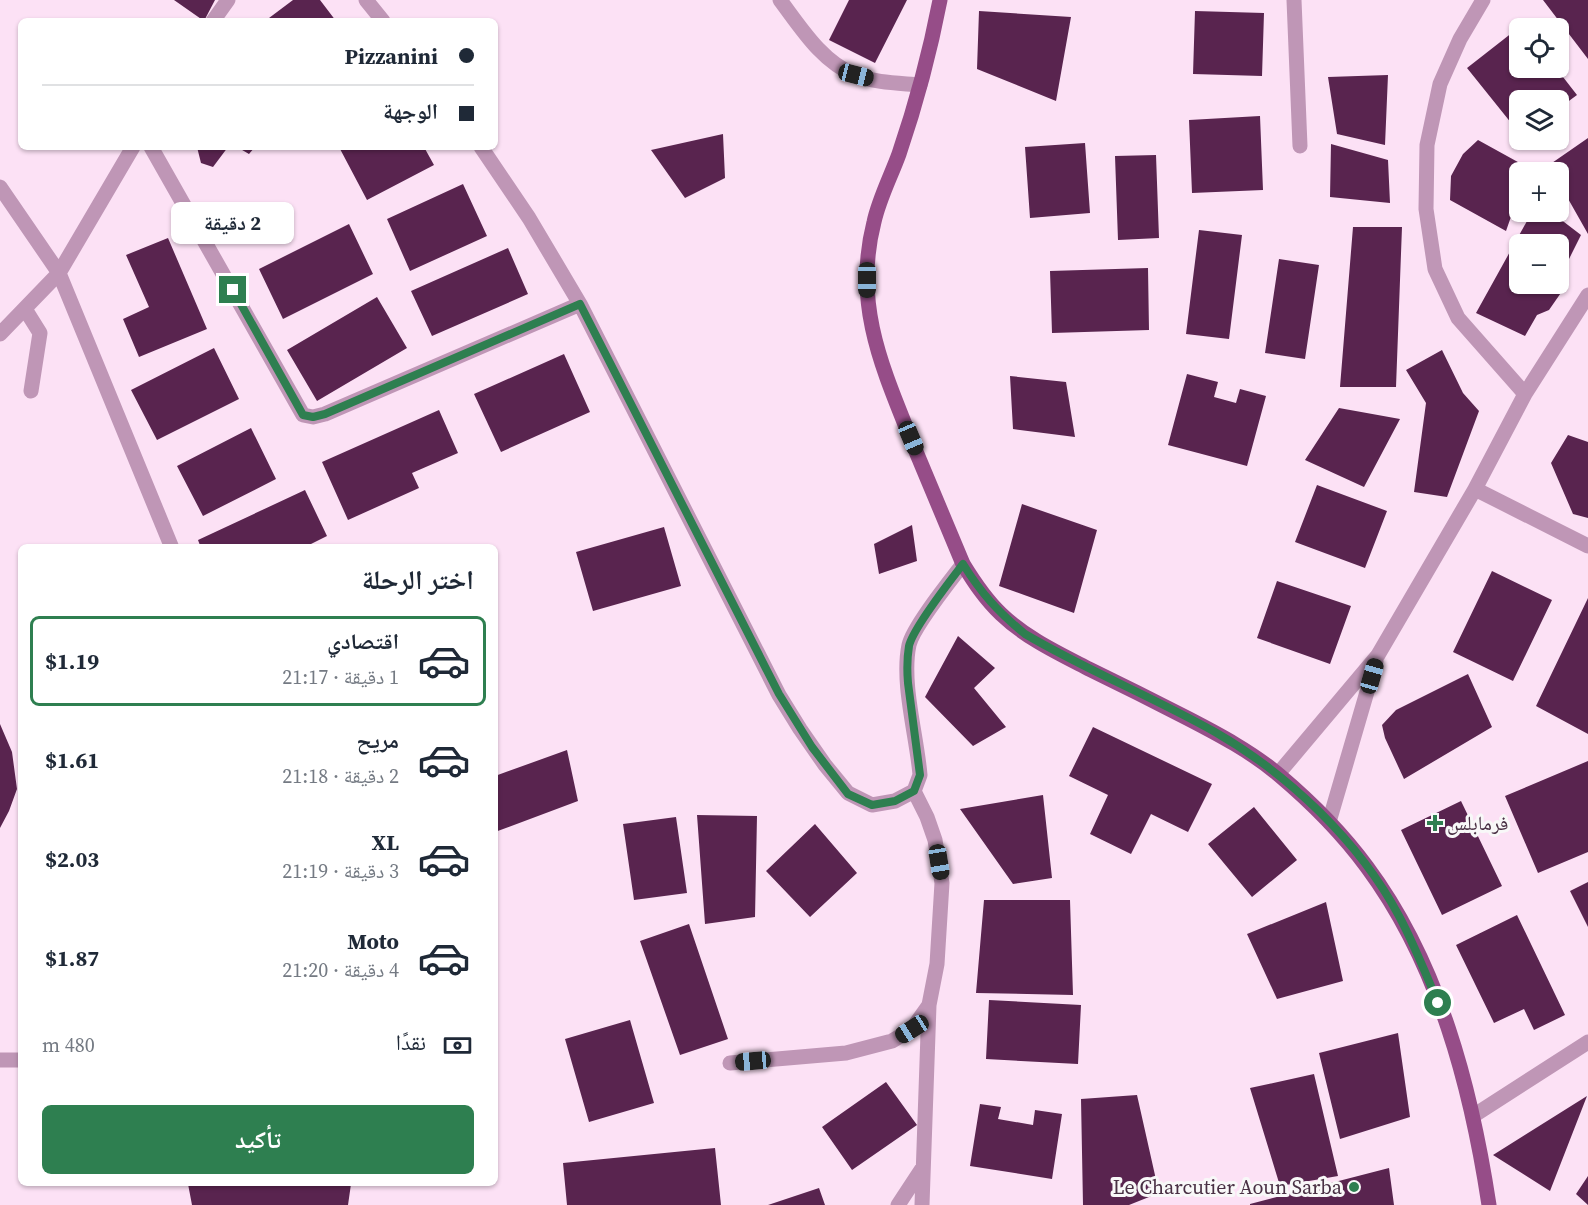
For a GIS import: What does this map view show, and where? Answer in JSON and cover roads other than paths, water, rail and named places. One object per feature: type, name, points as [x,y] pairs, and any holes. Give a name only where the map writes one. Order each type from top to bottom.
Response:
[{"type":"main road","points":[[940,0],[920,85],[899,154],[874,221],[867,260],[867,299],[873,338],[885,375],[963,564],[980,591],[1000,614],[1025,634],[1213,731],[1278,774],[1329,822],[1367,866],[1398,914],[1424,967],[1453,1040],[1473,1116],[1489,1205]]},
{"type":"street","points":[[215,18],[228,0]]},
{"type":"street","points":[[366,0],[381,18]]},
{"type":"street","points":[[780,0],[805,33],[827,57],[841,68],[876,80],[920,85]]},
{"type":"street","points":[[1294,0],[1300,146]]},
{"type":"street","points":[[1484,0],[1460,39],[1440,84],[1427,145],[1426,209],[1435,269],[1458,318],[1525,394]]},
{"type":"street","points":[[0,334],[59,273],[131,150]]},
{"type":"street","points":[[154,150],[303,415],[313,417],[325,414],[580,304]]},
{"type":"street","points":[[483,150],[529,218],[580,304],[779,694],[812,747],[848,794],[872,805],[895,801],[914,791],[920,775],[907,669],[909,644],[920,624],[963,564]]},
{"type":"street","points":[[0,187],[59,273],[170,544]]},
{"type":"street","points":[[1278,774],[1378,655],[1475,489],[1525,394],[1588,295]]},
{"type":"street","points":[[26,309],[40,333],[31,391]]},
{"type":"street","points":[[1475,489],[1588,546]]},
{"type":"street","points":[[1329,822],[1378,655]]},
{"type":"street","points":[[914,791],[936,840],[942,884],[937,964],[929,1005],[922,1205]]},
{"type":"street","points":[[730,1063],[846,1053],[892,1041],[912,1029],[929,1005]]},
{"type":"street","points":[[1473,1116],[1588,1042]]},
{"type":"street","points":[[0,1060],[18,1060]]},
{"type":"street","points":[[898,1205],[923,1167]]},
{"type":"place","name":"فرمابلس","points":[[1435,823]]},
{"type":"place","name":"Le Charcutier Aoun Sarba","points":[[1354,1187]]}]
